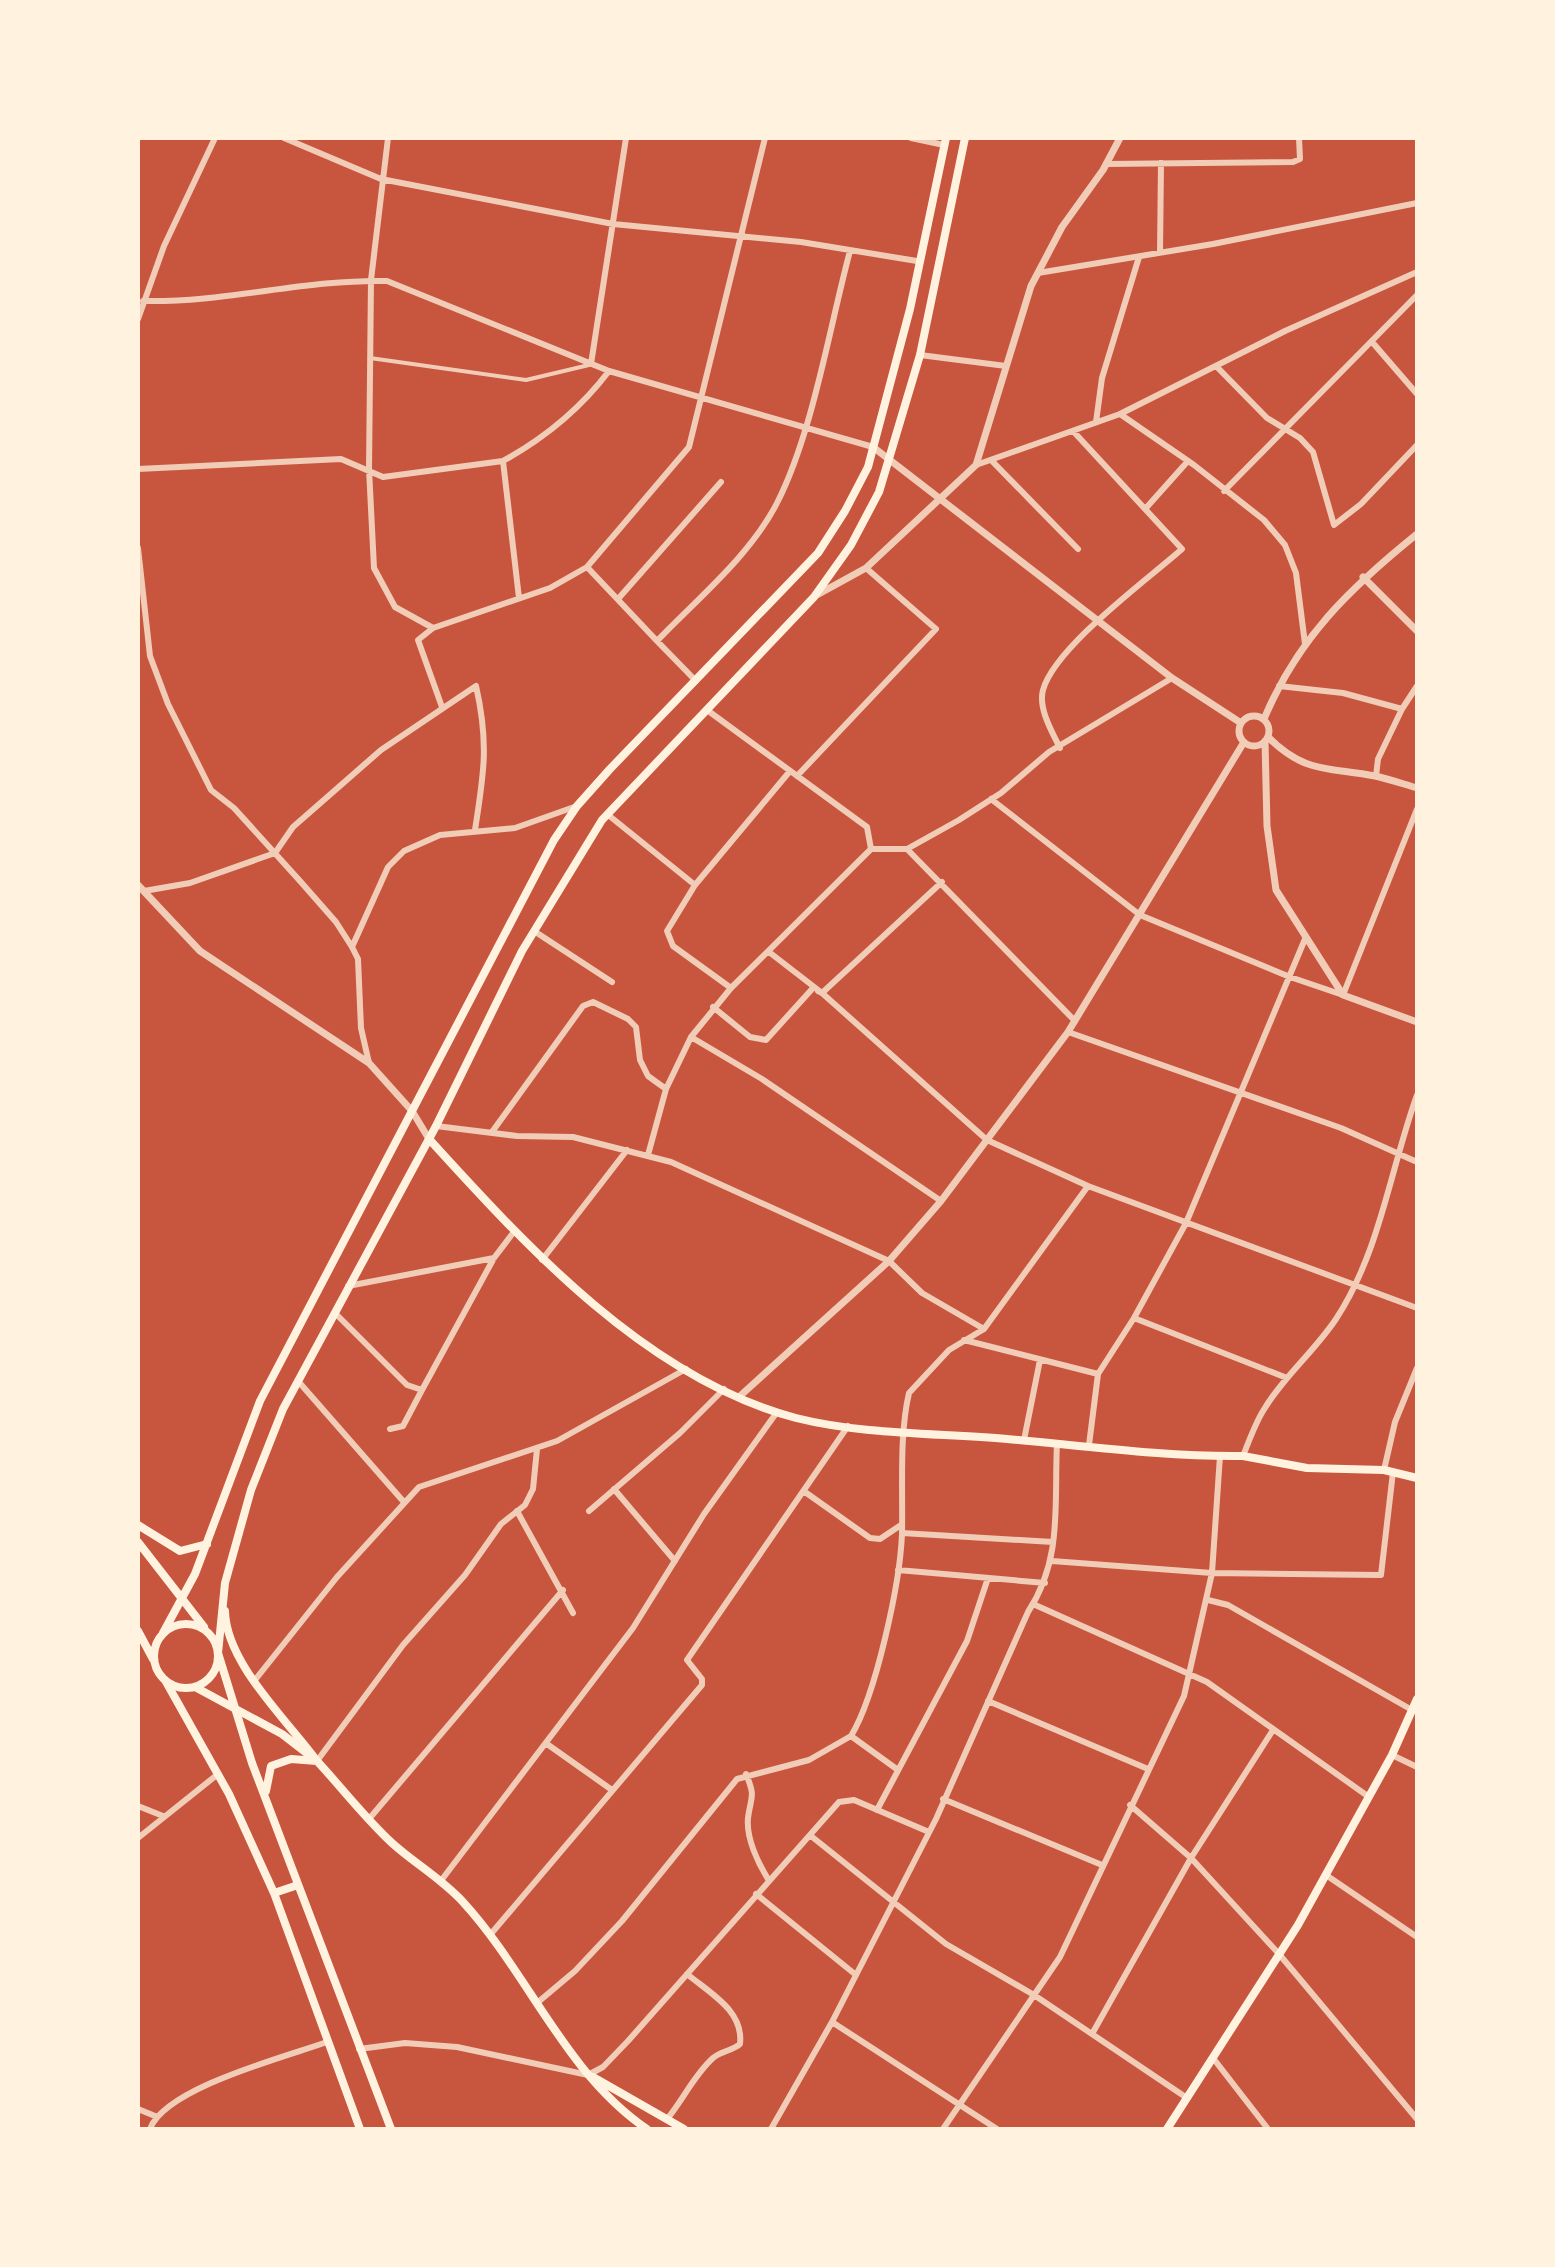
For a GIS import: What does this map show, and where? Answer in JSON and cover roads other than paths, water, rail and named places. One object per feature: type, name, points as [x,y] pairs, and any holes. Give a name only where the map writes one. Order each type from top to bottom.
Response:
[{"type":"main road","points":[[195,1687],[212,1674],[218,1653],[225,1583],[251,1490],[298,1381],[436,1126],[534,931],[607,814],[814,597],[851,545],[879,492],[891,462],[920,355],[965,138]]},
{"type":"main road","points":[[154,1662],[157,1641],[184,1599],[260,1401],[519,903],[577,806],[818,553],[868,467],[910,309],[917,261],[945,142]]},
{"type":"main road","points":[[429,1139],[513,1233],[640,1339],[686,1369],[777,1412],[848,1426],[1243,1456],[1307,1468],[1388,1471],[1417,1478]]},
{"type":"main road","points":[[138,1525],[180,1551],[207,1544]]},
{"type":"main road","points":[[138,1542],[210,1634],[265,1798],[391,2129]]},
{"type":"main road","points":[[225,1583],[226,1628],[238,1656],[317,1761],[369,1819],[461,1900],[490,1935],[588,2075],[617,2108],[647,2129]]},
{"type":"main road","points":[[163,1633],[171,1627],[192,1624],[210,1634]]},
{"type":"main road","points":[[138,1631],[218,1774],[274,1893],[360,2129]]},
{"type":"main road","points":[[165,1680],[174,1686],[195,1687],[235,1708],[282,1734],[317,1761]]},
{"type":"main road","points":[[1167,2129],[1326,1875],[1392,1755],[1417,1699]]},
{"type":"main road","points":[[265,1798],[266,1776],[271,1766],[291,1759],[317,1761]]},
{"type":"main road","points":[[274,1893],[298,1885]]},
{"type":"main road","points":[[588,2075],[684,2129]]},
{"type":"street","points":[[138,319],[164,246],[215,138]]},
{"type":"street","points":[[284,138],[381,179],[613,224],[743,235],[917,261]]},
{"type":"street","points":[[388,138],[371,280],[369,469],[374,568],[395,607],[433,628]]},
{"type":"street","points":[[591,364],[626,138]]},
{"type":"street","points":[[442,707],[418,640],[433,628],[550,588],[587,567],[689,447],[765,138]]},
{"type":"street","points":[[911,138],[945,142]]},
{"type":"street","points":[[976,465],[1038,273],[1062,227],[1106,164],[1120,138]]},
{"type":"street","points":[[1106,164],[1293,162],[1300,159],[1299,138]]},
{"type":"street","points":[[1160,253],[1161,163]]},
{"type":"street","points":[[1038,273],[1139,257],[1417,203]]},
{"type":"street","points":[[657,641],[741,554],[777,504],[805,427],[850,251]]},
{"type":"street","points":[[1096,422],[1102,378],[1139,257]]},
{"type":"street","points":[[814,597],[866,568],[976,465],[1120,414],[1417,272]]},
{"type":"street","points":[[143,301],[181,302],[371,280],[387,281],[609,371],[873,447],[1172,678],[1241,723]]},
{"type":"street","points":[[1224,491],[1417,295]]},
{"type":"street","points":[[1373,343],[1417,394]]},
{"type":"street","points":[[920,355],[1006,366]]},
{"type":"street","points":[[370,358],[526,380],[591,364]]},
{"type":"street","points":[[1216,366],[1267,418],[1300,438],[1313,452],[1334,525],[1361,504],[1417,445]]},
{"type":"street","points":[[138,469],[318,458],[341,459],[383,477],[503,461],[535,443],[596,387],[609,371]]},
{"type":"street","points":[[1120,414],[1188,461],[1264,520],[1285,545],[1296,573],[1305,644]]},
{"type":"street","points":[[1060,748],[1046,719],[1042,691],[1061,659],[1100,620],[1182,549],[1073,431]]},
{"type":"street","points":[[991,460],[1078,549]]},
{"type":"street","points":[[503,461],[519,598]]},
{"type":"street","points":[[1146,508],[1188,461]]},
{"type":"street","points":[[618,599],[721,482]]},
{"type":"street","points":[[1264,719],[1278,686],[1305,644],[1363,577],[1417,534]]},
{"type":"street","points":[[138,548],[150,656],[168,704],[211,790],[234,808],[275,853],[336,922],[352,947],[358,959],[361,1028],[369,1063]]},
{"type":"street","points":[[587,567],[696,681]]},
{"type":"street","points":[[731,988],[667,938],[670,923],[695,885],[794,774],[936,629],[866,568]]},
{"type":"street","points":[[1363,577],[1417,631]]},
{"type":"street","points":[[648,1155],[666,1089],[691,1037],[731,988],[871,849],[907,849],[991,799],[1049,752],[1172,678]]},
{"type":"street","points":[[140,889],[190,883],[275,853],[293,827],[391,742],[476,686],[485,726],[486,757],[475,830]]},
{"type":"street","points":[[1278,686],[1343,693],[1402,709]]},
{"type":"street","points":[[1376,776],[1378,759],[1417,686]]},
{"type":"street","points":[[707,710],[867,827],[871,849]]},
{"type":"street","points":[[1267,739],[1257,746],[1244,742],[1239,733],[1241,723],[1249,716],[1264,719],[1269,727],[1271,870],[1276,890],[1343,995]]},
{"type":"street","points":[[1267,739],[1288,757],[1316,769],[1376,776],[1417,788]]},
{"type":"street","points":[[740,1396],[889,1261],[941,1201],[1068,1032],[1244,742]]},
{"type":"street","points":[[991,799],[1140,915],[1290,977],[1417,1022]]},
{"type":"street","points":[[352,947],[388,867],[404,851],[440,835],[515,828],[577,806]]},
{"type":"street","points":[[1343,995],[1417,809]]},
{"type":"street","points":[[607,814],[695,885]]},
{"type":"street","points":[[907,849],[1075,1021]]},
{"type":"street","points":[[822,993],[942,882]]},
{"type":"street","points":[[140,889],[200,951],[369,1063],[412,1111],[429,1139]]},
{"type":"street","points":[[534,931],[612,982]]},
{"type":"street","points":[[1089,1445],[1098,1374],[1134,1318],[1186,1223],[1305,939]]},
{"type":"street","points":[[769,952],[822,993]]},
{"type":"street","points":[[769,952],[822,993],[987,1140],[1088,1186],[1417,1308]]},
{"type":"street","points":[[713,1007],[750,1037],[766,1040],[813,988]]},
{"type":"street","points":[[492,1132],[578,1012],[593,1002],[628,1019],[636,1027],[640,1060],[648,1076],[666,1089]]},
{"type":"street","points":[[1068,1032],[1341,1128],[1417,1162]]},
{"type":"street","points":[[691,1037],[774,1087],[941,1201]]},
{"type":"street","points":[[1243,1456],[1263,1411],[1336,1320],[1354,1284],[1383,1216],[1397,1152],[1417,1095]]},
{"type":"street","points":[[436,1126],[573,1137],[687,1168],[889,1261],[922,1293],[984,1329]]},
{"type":"street","points":[[542,1260],[627,1150]]},
{"type":"street","points":[[537,2003],[575,1971],[622,1921],[728,1787],[746,1774],[809,1760],[851,1736],[876,1665],[898,1570],[906,1404],[913,1385],[964,1340],[984,1329],[1088,1186]]},
{"type":"street","points":[[390,1429],[403,1426],[494,1258],[513,1233]]},
{"type":"street","points":[[348,1286],[494,1258]]},
{"type":"street","points":[[335,1313],[407,1385],[422,1390]]},
{"type":"street","points":[[1134,1318],[1287,1378]]},
{"type":"street","points":[[964,1340],[1098,1374]]},
{"type":"street","points":[[1024,1440],[1040,1360]]},
{"type":"street","points":[[1052,1561],[1212,1573],[1381,1575],[1388,1471],[1395,1422],[1417,1368]]},
{"type":"street","points":[[255,1680],[403,1501],[429,1482],[537,1449],[582,1429],[686,1369]]},
{"type":"street","points":[[298,1381],[403,1501]]},
{"type":"street","points":[[589,1511],[724,1389]]},
{"type":"street","points":[[440,1882],[633,1628],[777,1412]]},
{"type":"street","points":[[490,1935],[702,1685],[702,1679],[687,1660],[848,1426]]},
{"type":"street","points":[[771,2129],[832,2022],[929,1832],[1045,1583],[1052,1561],[1057,1443]]},
{"type":"street","points":[[317,1761],[403,1645],[465,1575],[501,1524],[525,1505],[533,1489],[537,1449]]},
{"type":"street","points":[[943,2129],[1060,1957],[1184,1696],[1208,1600],[1220,1456]]},
{"type":"street","points":[[614,1489],[675,1561]]},
{"type":"street","points":[[805,1492],[870,1538],[880,1539],[902,1529],[1053,1542]]},
{"type":"street","points":[[517,1511],[573,1613]]},
{"type":"street","points":[[898,1570],[1045,1583]]},
{"type":"street","points":[[877,1810],[972,1630],[988,1578]]},
{"type":"street","points":[[369,1819],[563,1590]]},
{"type":"street","points":[[1208,1600],[1228,1605],[1412,1710]]},
{"type":"street","points":[[1033,1604],[1191,1673],[1369,1797]]},
{"type":"street","points":[[988,1701],[1148,1769]]},
{"type":"street","points":[[1092,2034],[1191,1858],[1273,1730]]},
{"type":"street","points":[[851,1736],[898,1770]]},
{"type":"street","points":[[547,1744],[612,1790]]},
{"type":"street","points":[[1392,1755],[1417,1767]]},
{"type":"street","points":[[138,1838],[218,1774]]},
{"type":"street","points":[[746,1774],[755,1797],[748,1818],[752,1841],[768,1879]]},
{"type":"street","points":[[359,2049],[405,2043],[457,2047],[588,2075],[603,2067],[768,1879],[843,1799],[929,1832]]},
{"type":"street","points":[[943,1799],[1102,1865]]},
{"type":"street","points":[[1130,1805],[1191,1858],[1279,1954],[1417,2119]]},
{"type":"street","points":[[138,1806],[163,1816]]},
{"type":"street","points":[[811,1836],[946,1944],[1034,1995],[1187,2098]]},
{"type":"street","points":[[1326,1875],[1417,1937]]},
{"type":"street","points":[[756,1894],[856,1975]]},
{"type":"street","points":[[667,2119],[701,2070],[717,2055],[731,2052],[740,2044],[742,2028],[737,2017],[687,1974]]},
{"type":"street","points":[[832,2022],[997,2129]]},
{"type":"street","points":[[150,2129],[155,2116],[177,2101],[229,2077],[327,2042]]},
{"type":"street","points":[[1213,2058],[1268,2129]]},
{"type":"street","points":[[138,2109],[155,2116]]}]
